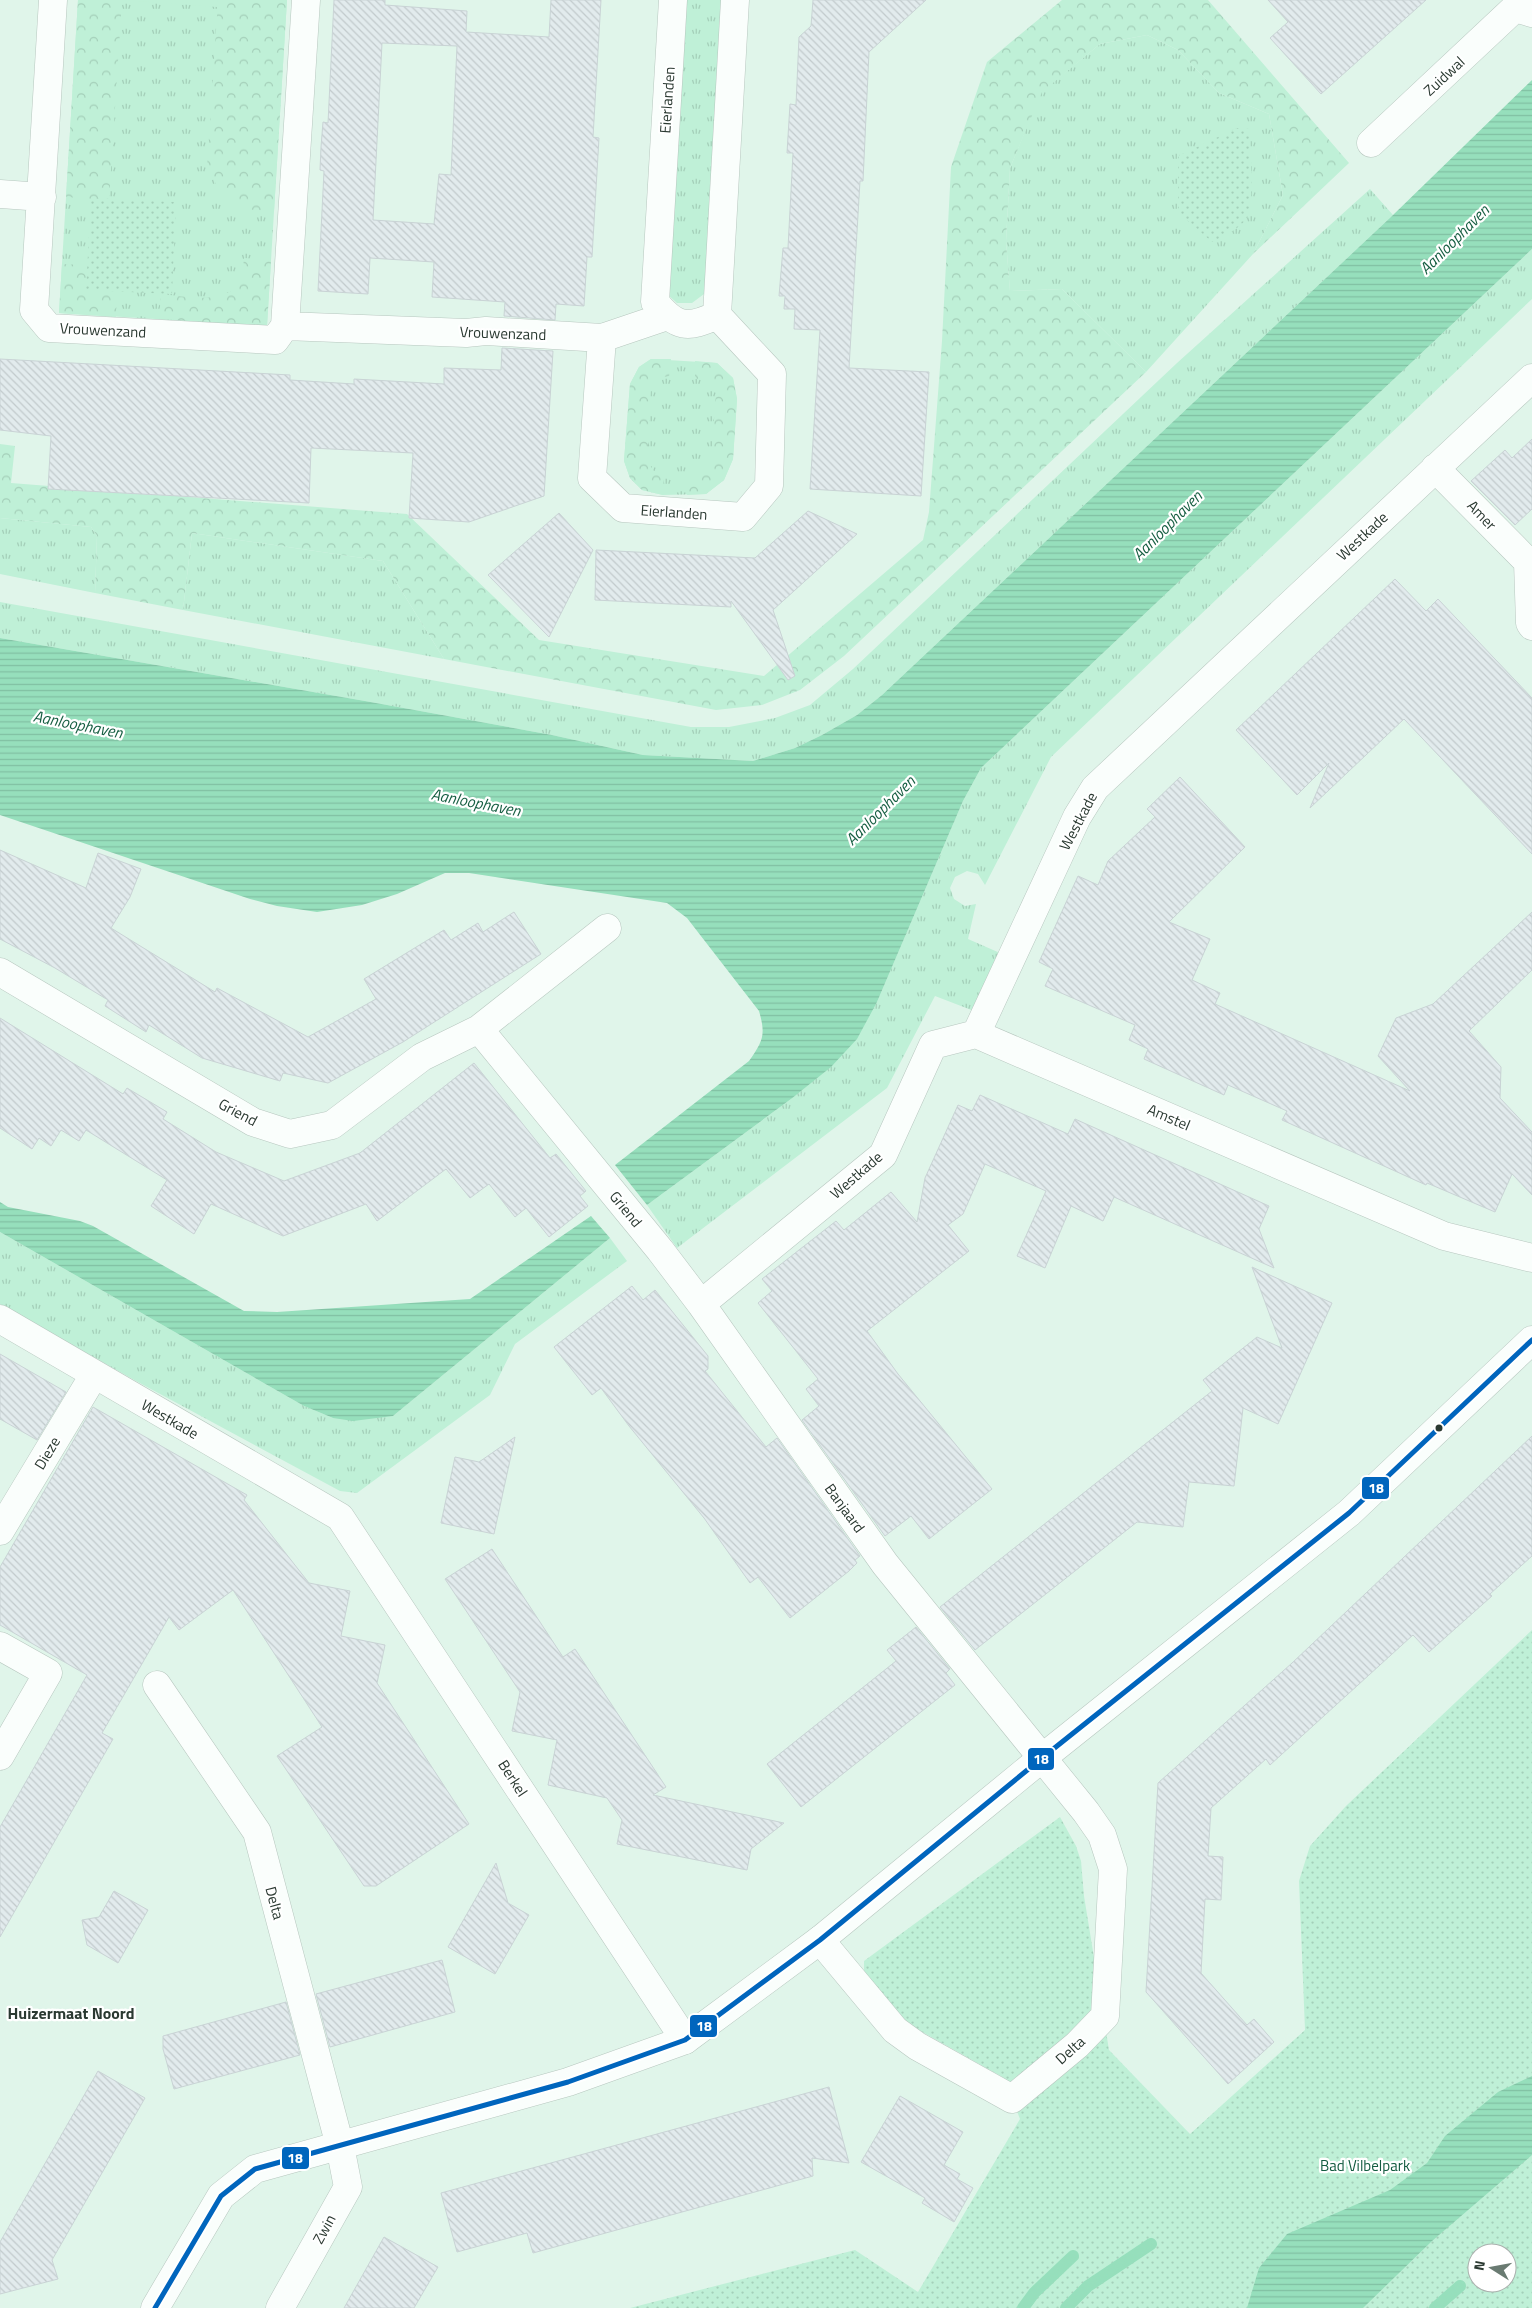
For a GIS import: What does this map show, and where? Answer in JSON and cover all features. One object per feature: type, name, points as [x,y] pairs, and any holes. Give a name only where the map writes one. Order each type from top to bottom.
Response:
[{"type":"street","name":"Vrouwenzand","points":[[53,0],[34,310],[49,328],[275,340],[285,326],[486,331],[602,338]]},
{"type":"street","points":[[285,326],[306,0]]},
{"type":"street","name":"Eierlanden","points":[[667,316],[655,302],[655,287],[673,0]]},
{"type":"street","points":[[602,338],[667,316],[681,323],[697,324],[717,315],[735,0]]},
{"type":"street","name":"Zuidwal","points":[[1372,143],[1518,7]]},
{"type":"street","points":[[0,194],[42,197]]},
{"type":"street","name":"Eierlanden","points":[[602,338],[592,478],[623,508],[743,517],[769,486],[772,374],[717,315]]},
{"type":"street","name":"Westkade","points":[[701,1304],[883,1155],[933,1045],[976,1034],[1077,817],[1096,788],[1532,378]]},
{"type":"street","name":"Amer","points":[[1435,468],[1530,562],[1530,623],[1532,626]]},
{"type":"street","name":"Griend","points":[[0,972],[253,1122],[290,1134],[332,1125],[422,1057],[479,1029],[607,928]]},
{"type":"street","name":"Griend","points":[[479,1029],[660,1250]]},
{"type":"street","name":"Amstel","points":[[976,1034],[1444,1236],[1532,1258]]},
{"type":"street","name":"Banjaard","points":[[660,1250],[701,1304],[885,1564],[1042,1758]]},
{"type":"street","name":"Westkade","points":[[0,1319],[340,1517]]},
{"type":"street","points":[[155,2308],[221,2196],[255,2169],[568,2082],[684,2040],[820,1940],[1042,1758],[1349,1513],[1532,1340]]},
{"type":"street","name":"Dieze","points":[[0,1531],[94,1375]]},
{"type":"street","name":"Berkel","points":[[340,1517],[684,2040]]},
{"type":"street","points":[[0,1646],[48,1672],[0,1756]]},
{"type":"street","name":"Delta","points":[[157,1685],[257,1832],[340,2146]]},
{"type":"street","name":"Delta","points":[[820,1940],[895,2030],[917,2046],[1012,2099],[1077,2045],[1105,2016],[1113,1869],[1102,1835],[1086,1812],[1042,1758]]},
{"type":"street","name":"Zwin","points":[[280,2308],[348,2187],[340,2146]]},
{"type":"green space","points":[[78,0],[287,0],[267,326],[59,313]]},
{"type":"green space","points":[[78,0],[122,0],[109,200],[66,197]]},
{"type":"green space","points":[[122,0],[218,0],[217,7]]},
{"type":"green space","points":[[218,0],[287,0],[274,211],[241,209],[221,193],[207,167]]},
{"type":"green space","points":[[680,0],[724,0],[708,277],[704,294],[692,303],[677,303],[667,294]]},
{"type":"green space","points":[[1062,0],[1208,0],[1349,163],[1253,254],[1283,195],[1269,114],[1219,93],[1178,50],[1147,35],[1100,44],[1042,92],[1010,168],[1006,241],[1010,291],[1062,289],[1146,372],[844,656],[800,690],[762,705],[716,710],[444,659],[383,561],[192,533],[183,610],[95,593],[97,536],[91,527],[0,518],[0,444],[15,446],[11,483],[407,514],[539,640],[764,676],[923,540],[929,512],[942,341],[951,167],[987,62]]},
{"type":"green space","points":[[1147,35],[1178,50],[1219,93],[1269,114],[1283,195],[1253,254],[1146,372],[1062,289],[1010,291],[1006,241],[1010,168],[1041,92],[1100,44]]},
{"type":"green space","points":[[1237,128],[1250,129],[1251,201],[1249,211],[1247,218],[1239,226],[1212,242],[1178,212],[1178,156]]},
{"type":"green space","points":[[1370,189],[1393,215],[882,695],[857,715],[795,748],[753,761],[643,755],[552,735],[0,638],[0,602],[691,727],[729,727],[775,718],[810,705],[853,669],[1177,363]]},
{"type":"green space","points":[[91,198],[176,202],[172,294],[86,290]]},
{"type":"green space","points":[[1532,249],[1532,299],[1051,757],[985,885],[978,874],[967,871],[955,877],[950,888],[954,899],[965,906],[976,904],[968,939],[1000,953],[974,1011],[935,996],[887,1088],[677,1248],[647,1205],[791,1099],[877,1002],[963,801],[981,768]]},
{"type":"green space","points":[[244,258],[271,260],[267,326],[159,319],[161,294],[206,298],[227,293],[236,287],[242,278]]},
{"type":"green space","points":[[62,264],[88,265],[87,290],[117,291],[116,317],[59,313]]},
{"type":"green space","points":[[651,359],[717,363],[733,378],[737,399],[733,459],[724,480],[706,494],[663,495],[642,490],[630,478],[624,461],[630,384],[639,367]]},
{"type":"green space","points":[[651,359],[671,359],[669,377],[659,376],[651,385],[647,461],[654,471],[664,472],[663,495],[642,490],[630,478],[624,461],[630,384],[639,367]]},
{"type":"green space","points":[[695,361],[717,363],[733,378],[737,399],[733,459],[724,480],[706,494],[687,495],[688,473],[700,472],[711,460],[716,393],[707,380],[695,379]]},
{"type":"green space","points":[[0,518],[91,527],[97,536],[95,593],[0,574]]},
{"type":"green space","points":[[192,533],[383,561],[444,659],[183,610]]},
{"type":"green space","points":[[0,1232],[304,1406],[333,1418],[393,1416],[610,1238],[627,1261],[515,1344],[490,1395],[357,1493],[340,1491],[136,1381],[0,1304]]},
{"type":"green space","name":"Bad Vilbelpark","points":[[1532,1630],[1532,2308],[630,2308],[855,2250],[918,2292],[1020,2119],[1004,2078],[901,2020],[864,1972],[864,1961],[1060,1817],[1076,1846],[1081,1861],[1084,1896],[1109,2050],[1190,2134],[1305,2030],[1299,1881],[1310,1846],[1346,1806]]},
{"type":"water","name":"Aanloophaven","points":[[1532,80],[1532,249],[981,768],[963,801],[877,1002],[857,1039],[831,1067],[791,1099],[647,1205],[615,1165],[749,1061],[760,1043],[763,1032],[759,1011],[687,918],[667,903],[469,873],[445,873],[397,894],[362,905],[317,912],[277,906],[250,899],[0,815],[0,638],[552,735],[643,755],[753,761],[795,748],[857,715],[882,695],[1393,215]]},
{"type":"water","points":[[0,1202],[8,1207],[80,1221],[93,1226],[244,1311],[277,1312],[470,1299],[591,1216],[610,1238],[393,1416],[353,1421],[333,1418],[304,1406],[0,1232]]},
{"type":"water","points":[[1532,2076],[1532,2155],[1432,2241],[1363,2308],[1247,2308],[1259,2268],[1287,2234],[1390,2190],[1427,2163],[1445,2136],[1498,2092]]},
{"type":"building","points":[[334,0],[385,0],[385,5],[467,11],[466,32],[549,37],[551,0],[601,0],[593,137],[599,138],[592,257],[587,257],[584,306],[556,304],[555,320],[504,316],[505,302],[432,297],[434,262],[370,258],[368,294],[318,291],[324,171],[320,170],[321,147],[323,122],[328,123]],"holes":[[[382,43],[457,46],[451,175],[439,174],[434,224],[373,220]]]},
{"type":"building","points":[[813,0],[926,0],[869,52],[863,181],[860,181],[849,368],[929,372],[921,496],[810,489],[820,330],[794,329],[795,309],[784,309],[785,296],[779,296],[783,248],[788,248],[793,153],[787,153],[790,104],[796,105],[799,37],[811,26]]},
{"type":"building","points":[[1268,0],[1426,0],[1321,94],[1270,38],[1288,22]]},
{"type":"building","points":[[502,348],[553,351],[544,496],[469,522],[409,518],[413,453],[311,448],[309,503],[48,489],[51,436],[0,430],[0,359],[290,375],[290,380],[354,384],[354,379],[444,384],[444,368],[501,370]]},
{"type":"building","points":[[1532,439],[1532,509],[1515,525],[1471,481],[1505,450],[1512,458]]},
{"type":"building","points":[[808,511],[857,534],[773,610],[795,676],[788,680],[731,601],[731,607],[595,600],[596,550],[755,558]]},
{"type":"building","points":[[559,513],[593,550],[549,637],[488,575]]},
{"type":"building","points":[[1395,579],[1426,611],[1438,599],[1532,698],[1532,854],[1404,719],[1310,808],[1329,763],[1297,795],[1236,730]]},
{"type":"building","points":[[1180,777],[1245,847],[1169,922],[1210,939],[1192,980],[1220,993],[1215,1004],[1410,1091],[1378,1056],[1396,1018],[1433,1004],[1532,912],[1532,970],[1469,1031],[1501,1067],[1500,1098],[1532,1132],[1532,1195],[1512,1174],[1495,1212],[1427,1183],[1426,1185],[1282,1120],[1287,1111],[1228,1085],[1224,1095],[1144,1059],[1148,1049],[1129,1040],[1135,1025],[1045,986],[1053,969],[1039,962],[1078,876],[1098,885],[1108,861],[1155,817],[1147,809]]},
{"type":"building","points":[[0,850],[86,888],[98,853],[141,869],[130,897],[111,928],[215,992],[217,988],[308,1037],[376,999],[364,979],[444,930],[451,940],[478,923],[483,932],[514,912],[541,954],[403,1042],[328,1083],[283,1073],[280,1081],[202,1058],[149,1025],[146,1032],[105,1006],[108,1000],[55,968],[0,939]]},
{"type":"building","points":[[0,1018],[123,1094],[127,1088],[167,1112],[163,1119],[216,1152],[284,1181],[360,1153],[474,1063],[550,1158],[556,1154],[586,1191],[580,1196],[588,1206],[549,1237],[526,1208],[515,1217],[489,1184],[470,1198],[446,1169],[377,1221],[366,1204],[283,1236],[211,1204],[194,1234],[151,1206],[167,1180],[86,1130],[79,1141],[61,1130],[51,1146],[39,1138],[32,1149],[0,1128]]},
{"type":"building","points":[[980,1095],[1068,1134],[1075,1119],[1269,1206],[1259,1229],[1274,1268],[1114,1197],[1103,1221],[1071,1206],[1045,1268],[1017,1256],[1046,1191],[985,1164],[963,1214],[948,1225],[969,1251],[867,1331],[898,1374],[992,1489],[929,1539],[911,1516],[885,1536],[802,1420],[819,1406],[806,1389],[818,1379],[758,1303],[772,1291],[762,1279],[836,1221],[844,1230],[891,1192],[917,1222],[925,1178],[958,1105],[972,1111]]},
{"type":"building","points":[[1252,1267],[1332,1303],[1278,1424],[1243,1408],[1234,1486],[1189,1482],[1183,1527],[1137,1522],[975,1650],[940,1607],[1212,1391],[1203,1380],[1257,1337],[1282,1348]]},
{"type":"building","points":[[632,1286],[643,1300],[655,1290],[708,1356],[708,1369],[705,1371],[766,1447],[777,1438],[860,1556],[855,1560],[857,1563],[849,1571],[790,1618],[758,1577],[750,1583],[704,1518],[629,1426],[601,1388],[592,1395],[554,1347]]},
{"type":"building","points":[[0,1354],[66,1392],[37,1440],[0,1419]]},
{"type":"building","points":[[93,1407],[247,1495],[244,1500],[309,1583],[350,1591],[341,1636],[385,1645],[377,1683],[469,1824],[376,1886],[364,1886],[277,1756],[322,1727],[233,1590],[179,1630],[169,1617],[102,1733],[113,1739],[0,1937],[0,1827],[87,1675],[0,1625],[0,1567]]},
{"type":"building","points":[[1532,1436],[1532,1556],[1490,1594],[1492,1596],[1429,1652],[1413,1635],[1270,1765],[1266,1759],[1211,1808],[1208,1856],[1223,1857],[1221,1900],[1205,1899],[1201,1973],[1247,2025],[1254,2019],[1274,2042],[1228,2084],[1146,1992],[1158,1783],[1292,1663]]},
{"type":"building","points":[[515,1437],[494,1534],[441,1523],[455,1457],[479,1462]]},
{"type":"building","points":[[492,1549],[563,1657],[575,1649],[666,1787],[653,1795],[784,1823],[751,1849],[747,1870],[617,1844],[622,1820],[607,1798],[548,1785],[557,1740],[512,1731],[520,1692],[445,1579]]},
{"type":"building","points":[[916,1627],[950,1669],[946,1673],[955,1685],[801,1807],[767,1764],[896,1661],[887,1650]]},
{"type":"building","points":[[496,1863],[508,1903],[529,1915],[495,1974],[448,1947]]},
{"type":"building","points":[[114,1891],[148,1910],[118,1963],[87,1945],[82,1920],[99,1917]]},
{"type":"building","points":[[442,1960],[455,2012],[330,2047],[316,1994]]},
{"type":"building","points":[[286,2002],[300,2055],[174,2089],[163,2049],[163,2036]]},
{"type":"building","points":[[98,2071],[145,2098],[52,2260],[58,2279],[0,2294],[0,2242]]},
{"type":"building","points":[[829,2087],[849,2163],[812,2158],[813,2176],[533,2253],[527,2233],[457,2252],[441,2193]]},
{"type":"building","points":[[900,2096],[963,2132],[944,2165],[960,2174],[957,2179],[973,2188],[954,2222],[922,2203],[925,2198],[861,2162]]},
{"type":"building","points":[[384,2237],[438,2267],[414,2308],[344,2308]]},
{"type":"waterway","points":[[1066,2308],[1088,2286],[1151,2244]]},
{"type":"waterway","points":[[1023,2308],[1034,2293],[1073,2256]]},
{"type":"waterway","points":[[1435,2308],[1460,2286]]},
{"type":"transit line","name":"18","points":[[155,2308],[221,2196],[255,2169],[568,2082],[685,2040],[820,1940],[1042,1758],[1349,1513],[1532,1340]]},
{"type":"district","name":"Huizermaat Noord","points":[[71,2013]]}]
